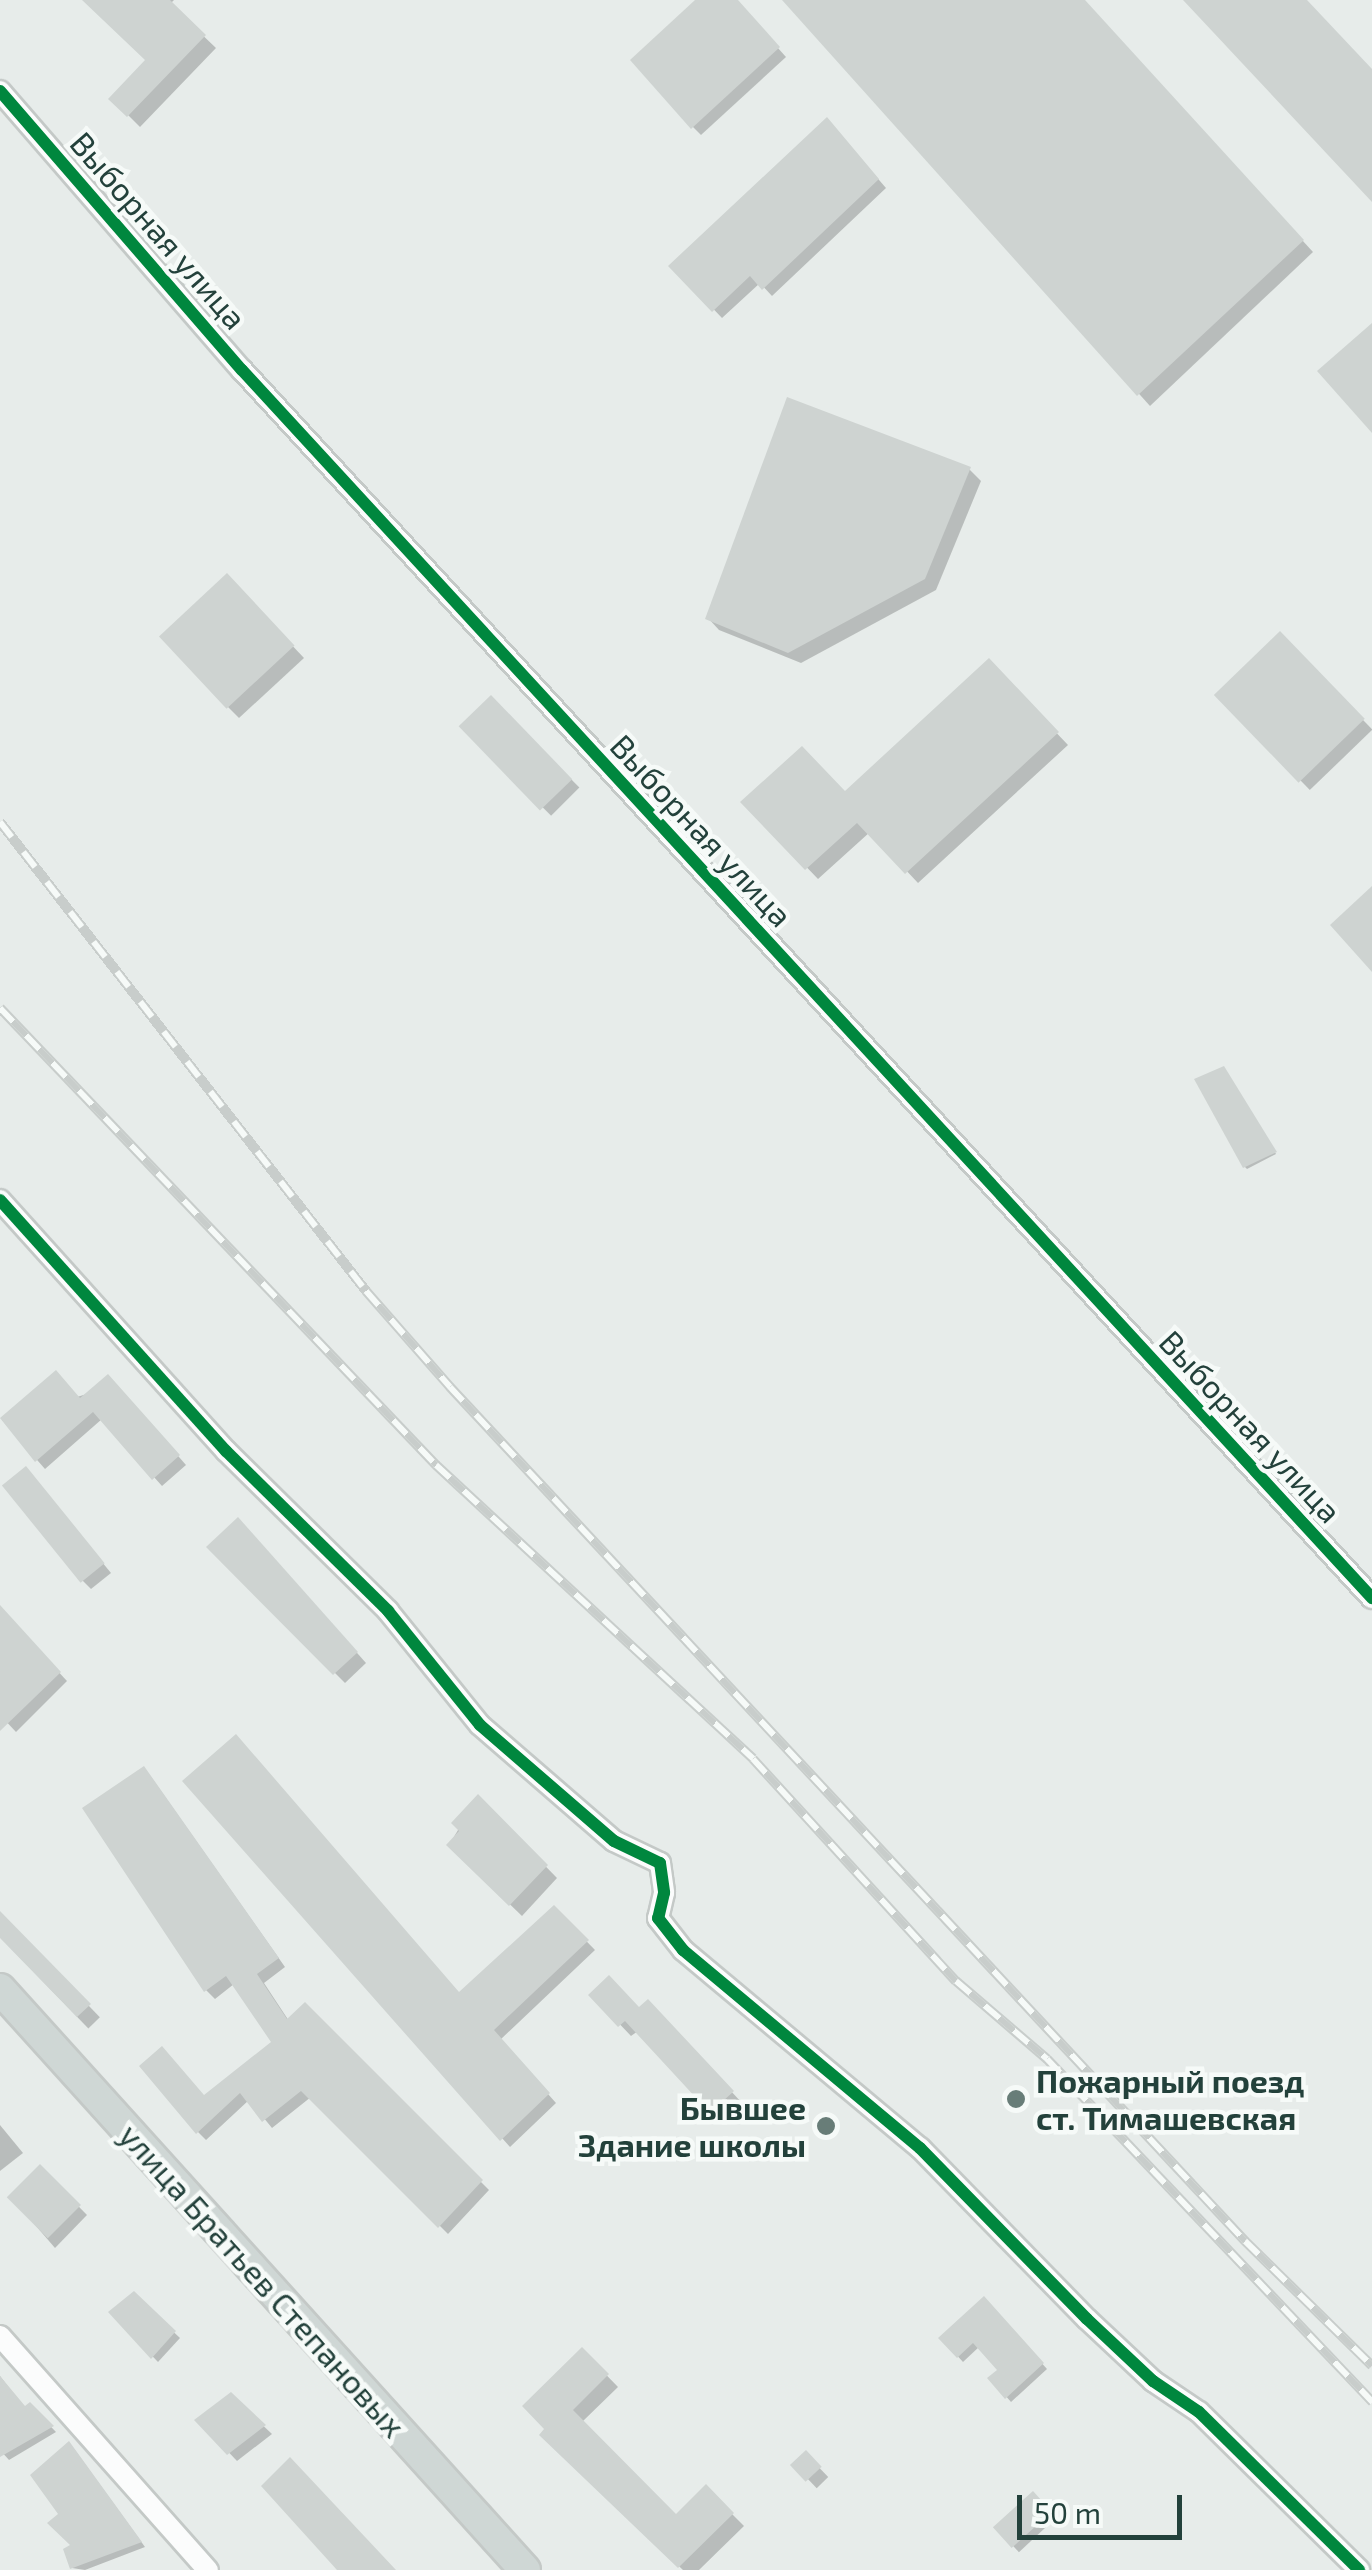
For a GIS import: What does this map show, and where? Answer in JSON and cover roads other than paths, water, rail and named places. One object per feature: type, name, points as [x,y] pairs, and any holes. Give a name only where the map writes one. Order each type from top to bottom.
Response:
[{"type":"main road","name":"улица Братьев Степановых","points":[[0,1989],[526,2570]]},
{"type":"street","name":"Выборная улица","points":[[0,91],[242,370],[1372,1598]]},
{"type":"street","points":[[0,1200],[226,1452],[388,1612],[480,1725],[587,1820],[660,1862],[664,1894],[658,1918],[683,1950],[920,2148],[1088,2319],[1153,2380],[1200,2412],[1359,2570]]},
{"type":"street","points":[[0,2336],[208,2570]]},
{"type":"railway","points":[[0,822],[366,1291],[450,1387],[1245,2241],[1372,2366]]},
{"type":"railway","points":[[0,1008],[436,1465],[753,1759],[956,1981],[1047,2059],[1372,2402]]},
{"type":"place","name":"Пожарный поезд ст. Тимашевская","points":[[1016,2099]]},
{"type":"place","name":"Бывшее Здание школы","points":[[826,2126]]}]
